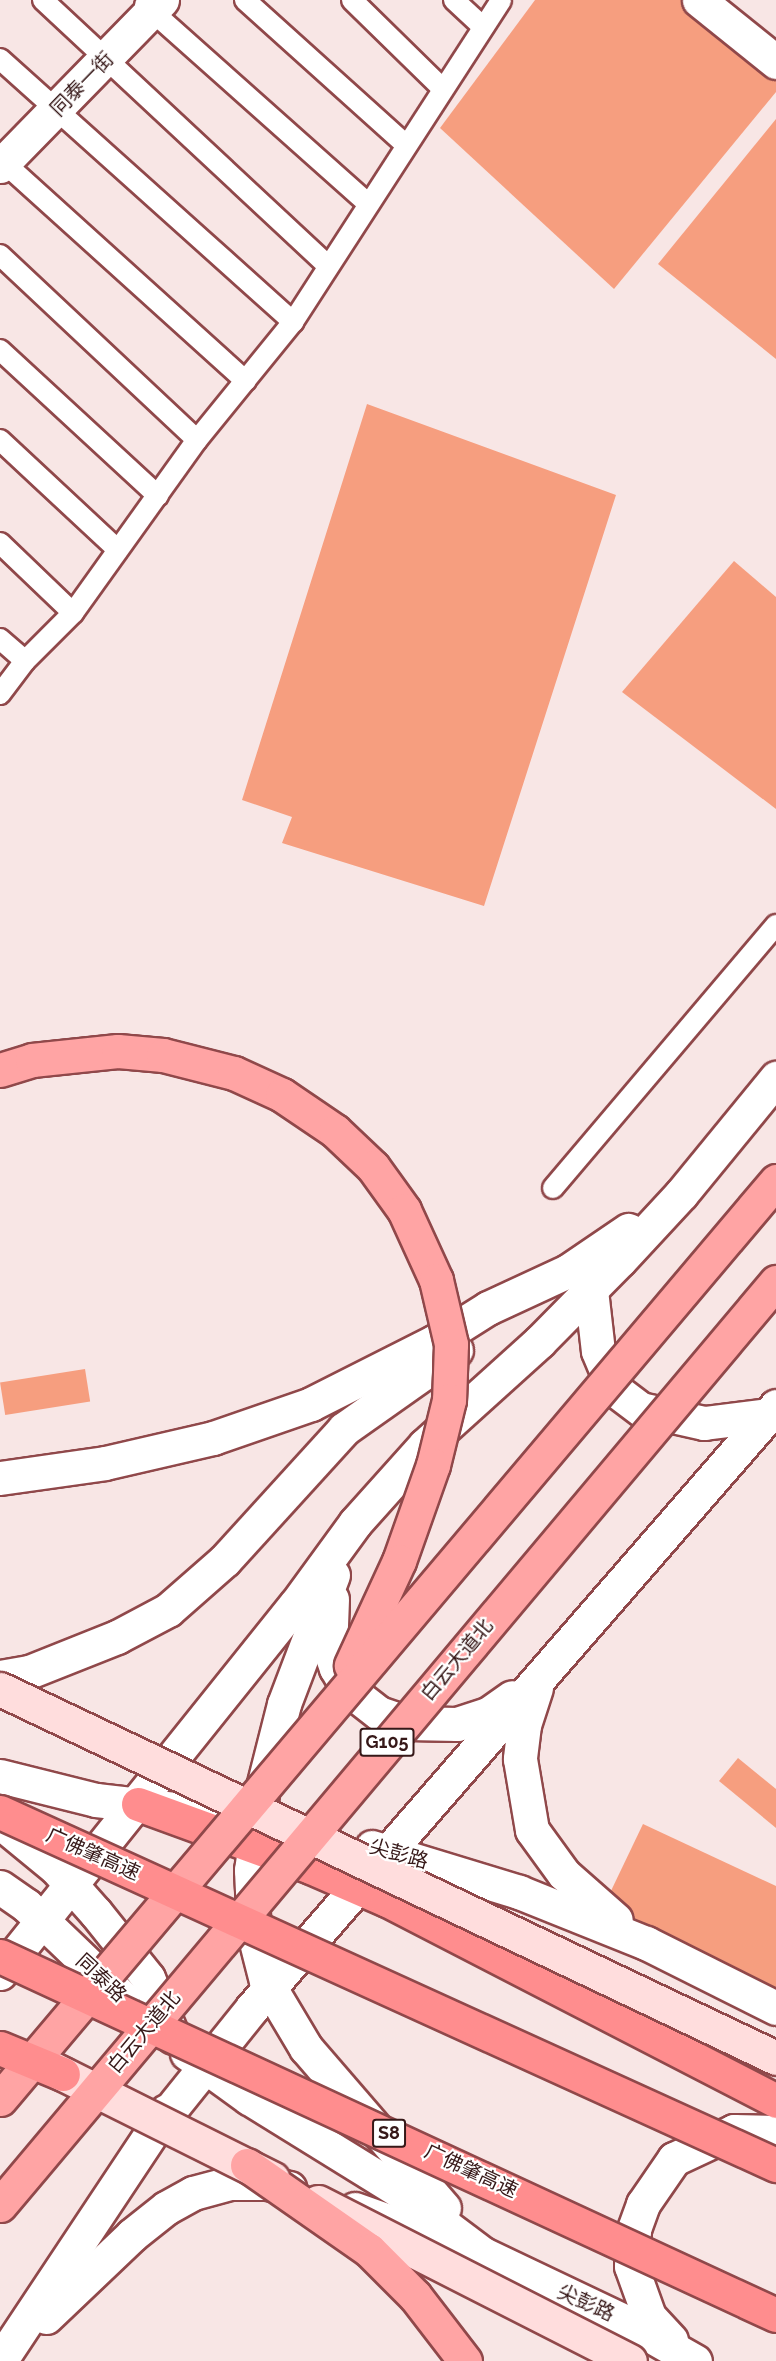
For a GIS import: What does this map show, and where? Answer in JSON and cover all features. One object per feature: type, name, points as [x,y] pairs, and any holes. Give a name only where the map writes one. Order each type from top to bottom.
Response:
[{"type":"highway","points":[[0,1070],[54,1056],[138,1052],[202,1064],[253,1081],[308,1111],[360,1152],[399,1202],[421,1243],[436,1280],[451,1344],[449,1400],[433,1465],[399,1561],[361,1646],[322,1719]]},
{"type":"highway","points":[[0,2099],[776,1181]]},
{"type":"highway","name":"白云大道北","points":[[0,2205],[776,1282]]},
{"type":"highway","points":[[138,1804],[310,1867],[387,1900],[776,2101]]},
{"type":"highway","name":"广佛肇高速","points":[[0,1812],[776,2165]]},
{"type":"highway","name":"广佛肇高速","points":[[0,1956],[300,2091],[776,2315]]},
{"type":"highway","points":[[0,2048],[63,2074]]},
{"type":"highway","points":[[247,2165],[369,2250],[414,2296],[465,2361]]},
{"type":"main road","points":[[0,1689],[776,2058]]},
{"type":"main road","points":[[0,2043],[247,2165],[630,2361]]},
{"type":"street","points":[[699,0],[776,62]]},
{"type":"street","name":"同泰一街","points":[[1,163],[56,111],[105,59],[151,4]]},
{"type":"street","points":[[0,1677],[28,1672],[117,1637],[168,1610],[225,1560],[344,1429],[579,1281],[682,1193],[776,1078]]},
{"type":"street","points":[[579,1281],[602,1360],[614,1389],[641,1409],[704,1423],[772,1410]]},
{"type":"street","points":[[0,1478],[105,1463],[191,1443],[312,1404],[434,1342],[488,1308],[579,1281]]},
{"type":"street","points":[[0,1973],[138,1804],[296,1604],[355,1523],[425,1445],[539,1342],[579,1281]]},
{"type":"street","points":[[154,2130],[540,1677],[772,1410]]},
{"type":"street","points":[[355,1523],[333,1592],[330,1651],[348,1689],[364,1703],[408,1723],[457,1724],[488,1714],[540,1677]]},
{"type":"street","points":[[355,1523],[301,1654],[274,1736],[251,1870],[257,1952],[266,1981],[306,2048],[483,2254]]},
{"type":"street","points":[[540,1677],[524,1725],[520,1759],[532,1830],[564,1874],[646,1942]]},
{"type":"street","name":"尖彭路","points":[[0,1776],[59,1794],[249,1816],[319,1832],[498,1885],[646,1942],[776,2008]]},
{"type":"street","points":[[0,1822],[71,1885],[148,1978],[173,2041],[176,2069],[171,2102],[1,2361]]},
{"type":"street","name":"同泰路","points":[[0,1887],[173,2041],[206,2067]]},
{"type":"street","name":"尖彭路","points":[[206,2067],[249,2098],[398,2190],[483,2254],[628,2323],[695,2360]]},
{"type":"street","points":[[695,2360],[649,2316],[640,2298],[631,2266],[637,2221],[656,2182],[674,2159],[734,2131],[776,2132]]},
{"type":"street","points":[[1,2361],[102,2261],[157,2215],[193,2193],[230,2183],[267,2183],[324,2198],[483,2254]]},
{"type":"lane","points":[[43,0],[327,265]]},
{"type":"lane","points":[[245,0],[405,144]]},
{"type":"lane","points":[[352,0],[443,89]]},
{"type":"lane","points":[[454,0],[483,27]]},
{"type":"lane","points":[[0,694],[25,661],[73,613],[197,440],[293,322],[405,144],[501,0]]},
{"type":"lane","points":[[151,4],[367,203]]},
{"type":"lane","points":[[0,58],[56,111],[293,322]]},
{"type":"lane","points":[[1,163],[246,381]]},
{"type":"lane","points":[[0,255],[197,440]]},
{"type":"lane","points":[[0,350],[158,496]]},
{"type":"lane","points":[[0,440],[118,550]]},
{"type":"lane","points":[[0,543],[73,613]]},
{"type":"lane","points":[[0,639],[25,661]]},
{"type":"lane","points":[[553,1188],[774,932]]},
{"type":"building","points":[[535,0],[687,0],[776,72],[776,92],[614,289],[440,128]]},
{"type":"building","points":[[776,119],[776,359],[658,264]]},
{"type":"building","points":[[367,404],[616,495],[484,906],[282,843],[292,817],[242,800]]},
{"type":"building","points":[[734,561],[776,597],[776,809],[622,692]]},
{"type":"building","points":[[85,1369],[90,1402],[5,1415],[0,1382]]},
{"type":"building","points":[[738,1758],[776,1789],[776,1828],[719,1781]]},
{"type":"building","points":[[643,1824],[776,1886],[776,2002],[598,1918]]}]
